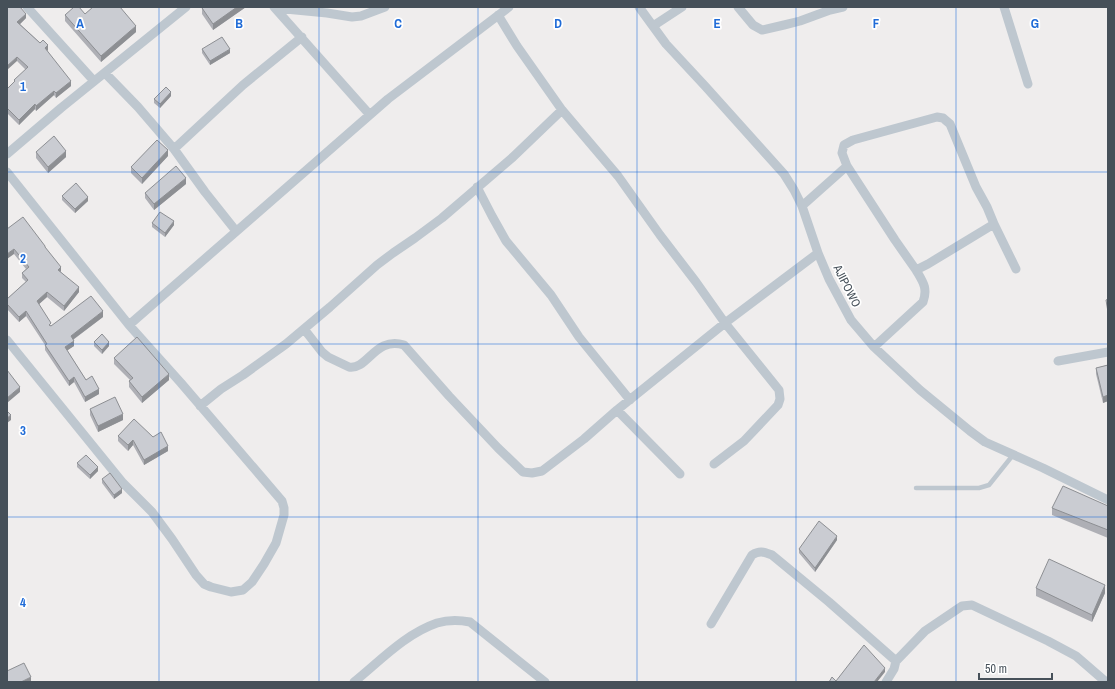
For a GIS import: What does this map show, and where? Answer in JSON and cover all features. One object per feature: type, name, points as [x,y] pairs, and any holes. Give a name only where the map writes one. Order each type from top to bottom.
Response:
[{"type":"street","points":[[27,7],[94,81]]},
{"type":"street","points":[[7,154],[94,81],[186,7]]},
{"type":"street","points":[[275,8],[352,17],[361,16],[385,7]]},
{"type":"street","points":[[129,324],[388,99],[508,7]]},
{"type":"street","name":"AJIPOWO","points":[[639,7],[666,44],[784,174],[802,206],[818,253],[829,279],[851,320],[874,347],[920,390],[985,442],[1043,468],[1108,500]]},
{"type":"street","points":[[652,26],[682,7]]},
{"type":"street","points":[[738,7],[753,25],[762,30],[795,22],[831,9],[843,7]]},
{"type":"street","points":[[1004,7],[1028,84]]},
{"type":"street","points":[[275,8],[370,115]]},
{"type":"street","points":[[498,15],[517,46],[562,110],[618,176],[725,323],[779,390],[780,399],[778,405],[744,441],[714,464]]},
{"type":"street","points":[[174,149],[243,85],[302,37]]},
{"type":"street","points":[[105,73],[138,107],[174,149],[205,192],[236,231]]},
{"type":"street","points":[[200,406],[221,389],[286,344],[377,265],[393,252],[426,230],[513,157],[562,110]]},
{"type":"street","points":[[874,347],[923,302],[926,294],[925,285],[916,270],[847,166],[842,153],[844,145],[853,140],[937,117],[943,118],[950,124],[976,187],[1016,269]]},
{"type":"street","points":[[802,206],[847,166]]},
{"type":"street","points":[[7,172],[129,324],[182,383],[282,501],[284,515],[276,543],[252,582],[243,590],[231,592],[204,584],[196,575],[152,512],[123,483],[7,340]]},
{"type":"street","points":[[477,187],[506,241],[551,295],[579,337],[630,400]]},
{"type":"street","points":[[916,270],[994,224]]},
{"type":"street","points":[[304,329],[322,352],[328,357],[352,368],[357,367],[386,344],[398,343],[404,345],[498,448],[523,472],[532,473],[542,471],[725,323],[818,253]]},
{"type":"street","points":[[1058,361],[1108,352]]},
{"type":"street","points":[[616,410],[680,474]]},
{"type":"street","points":[[711,624],[752,555],[756,552],[763,551],[772,556],[829,602],[896,661]]},
{"type":"street","points":[[886,682],[894,669],[896,661],[925,631],[962,606],[972,605],[1076,656],[1106,682]]},
{"type":"street","points":[[354,682],[413,634],[438,623],[459,620],[470,622],[546,682]]},
{"type":"lane","points":[[916,488],[979,488],[989,485],[1012,455]]},
{"type":"building","points":[[7,7],[20,7],[26,14],[17,22],[40,43],[43,40],[48,45],[45,48],[71,81],[56,93],[54,91],[36,106],[35,104],[19,120],[7,108],[7,89],[28,67],[17,57],[7,66]]},
{"type":"building","points":[[74,7],[79,7],[85,14],[93,7],[120,7],[136,26],[101,56],[65,15]]},
{"type":"building","points":[[237,7],[213,24],[202,8]]},
{"type":"building","points":[[222,37],[230,49],[210,61],[202,49]]},
{"type":"building","points":[[166,87],[171,92],[160,104],[154,99]]},
{"type":"building","points":[[54,136],[66,151],[48,167],[36,152]]},
{"type":"building","points":[[157,140],[168,150],[142,178],[131,167]]},
{"type":"building","points":[[176,166],[186,178],[154,204],[145,193]]},
{"type":"building","points":[[76,183],[88,197],[75,209],[62,196]]},
{"type":"building","points":[[160,212],[174,221],[165,233],[152,223]]},
{"type":"building","points":[[23,217],[61,267],[58,270],[79,287],[64,306],[47,292],[37,301],[51,323],[49,325],[51,326],[91,296],[103,311],[71,336],[74,341],[65,347],[86,380],[92,376],[99,389],[85,397],[74,377],[69,381],[45,345],[47,344],[26,311],[19,317],[7,304],[7,299],[28,280],[22,273],[29,267],[14,249],[7,254],[7,229]]},
{"type":"building","points":[[1108,299],[1108,312],[1106,300]]},
{"type":"building","points":[[102,334],[109,342],[102,350],[94,342]]},
{"type":"building","points":[[137,337],[169,374],[142,397],[129,381],[133,378],[114,358]]},
{"type":"building","points":[[1108,365],[1108,395],[1103,397],[1096,368]]},
{"type":"building","points":[[7,370],[20,387],[7,398]]},
{"type":"building","points":[[115,397],[123,414],[98,426],[90,409]]},
{"type":"building","points":[[7,411],[11,415],[7,418]]},
{"type":"building","points":[[134,419],[153,437],[161,432],[168,446],[144,460],[133,440],[128,445],[118,436]]},
{"type":"building","points":[[86,455],[98,467],[90,475],[77,463]]},
{"type":"building","points":[[110,473],[122,489],[114,495],[102,479]]},
{"type":"building","points":[[1063,486],[1108,506],[1108,530],[1052,508]]},
{"type":"building","points":[[819,521],[837,536],[815,568],[799,549]]},
{"type":"building","points":[[1049,559],[1105,585],[1092,615],[1036,588]]},
{"type":"building","points":[[864,645],[885,668],[874,682],[829,682],[832,677],[836,681]]},
{"type":"building","points":[[24,663],[31,677],[21,682],[7,682],[7,671]]}]
